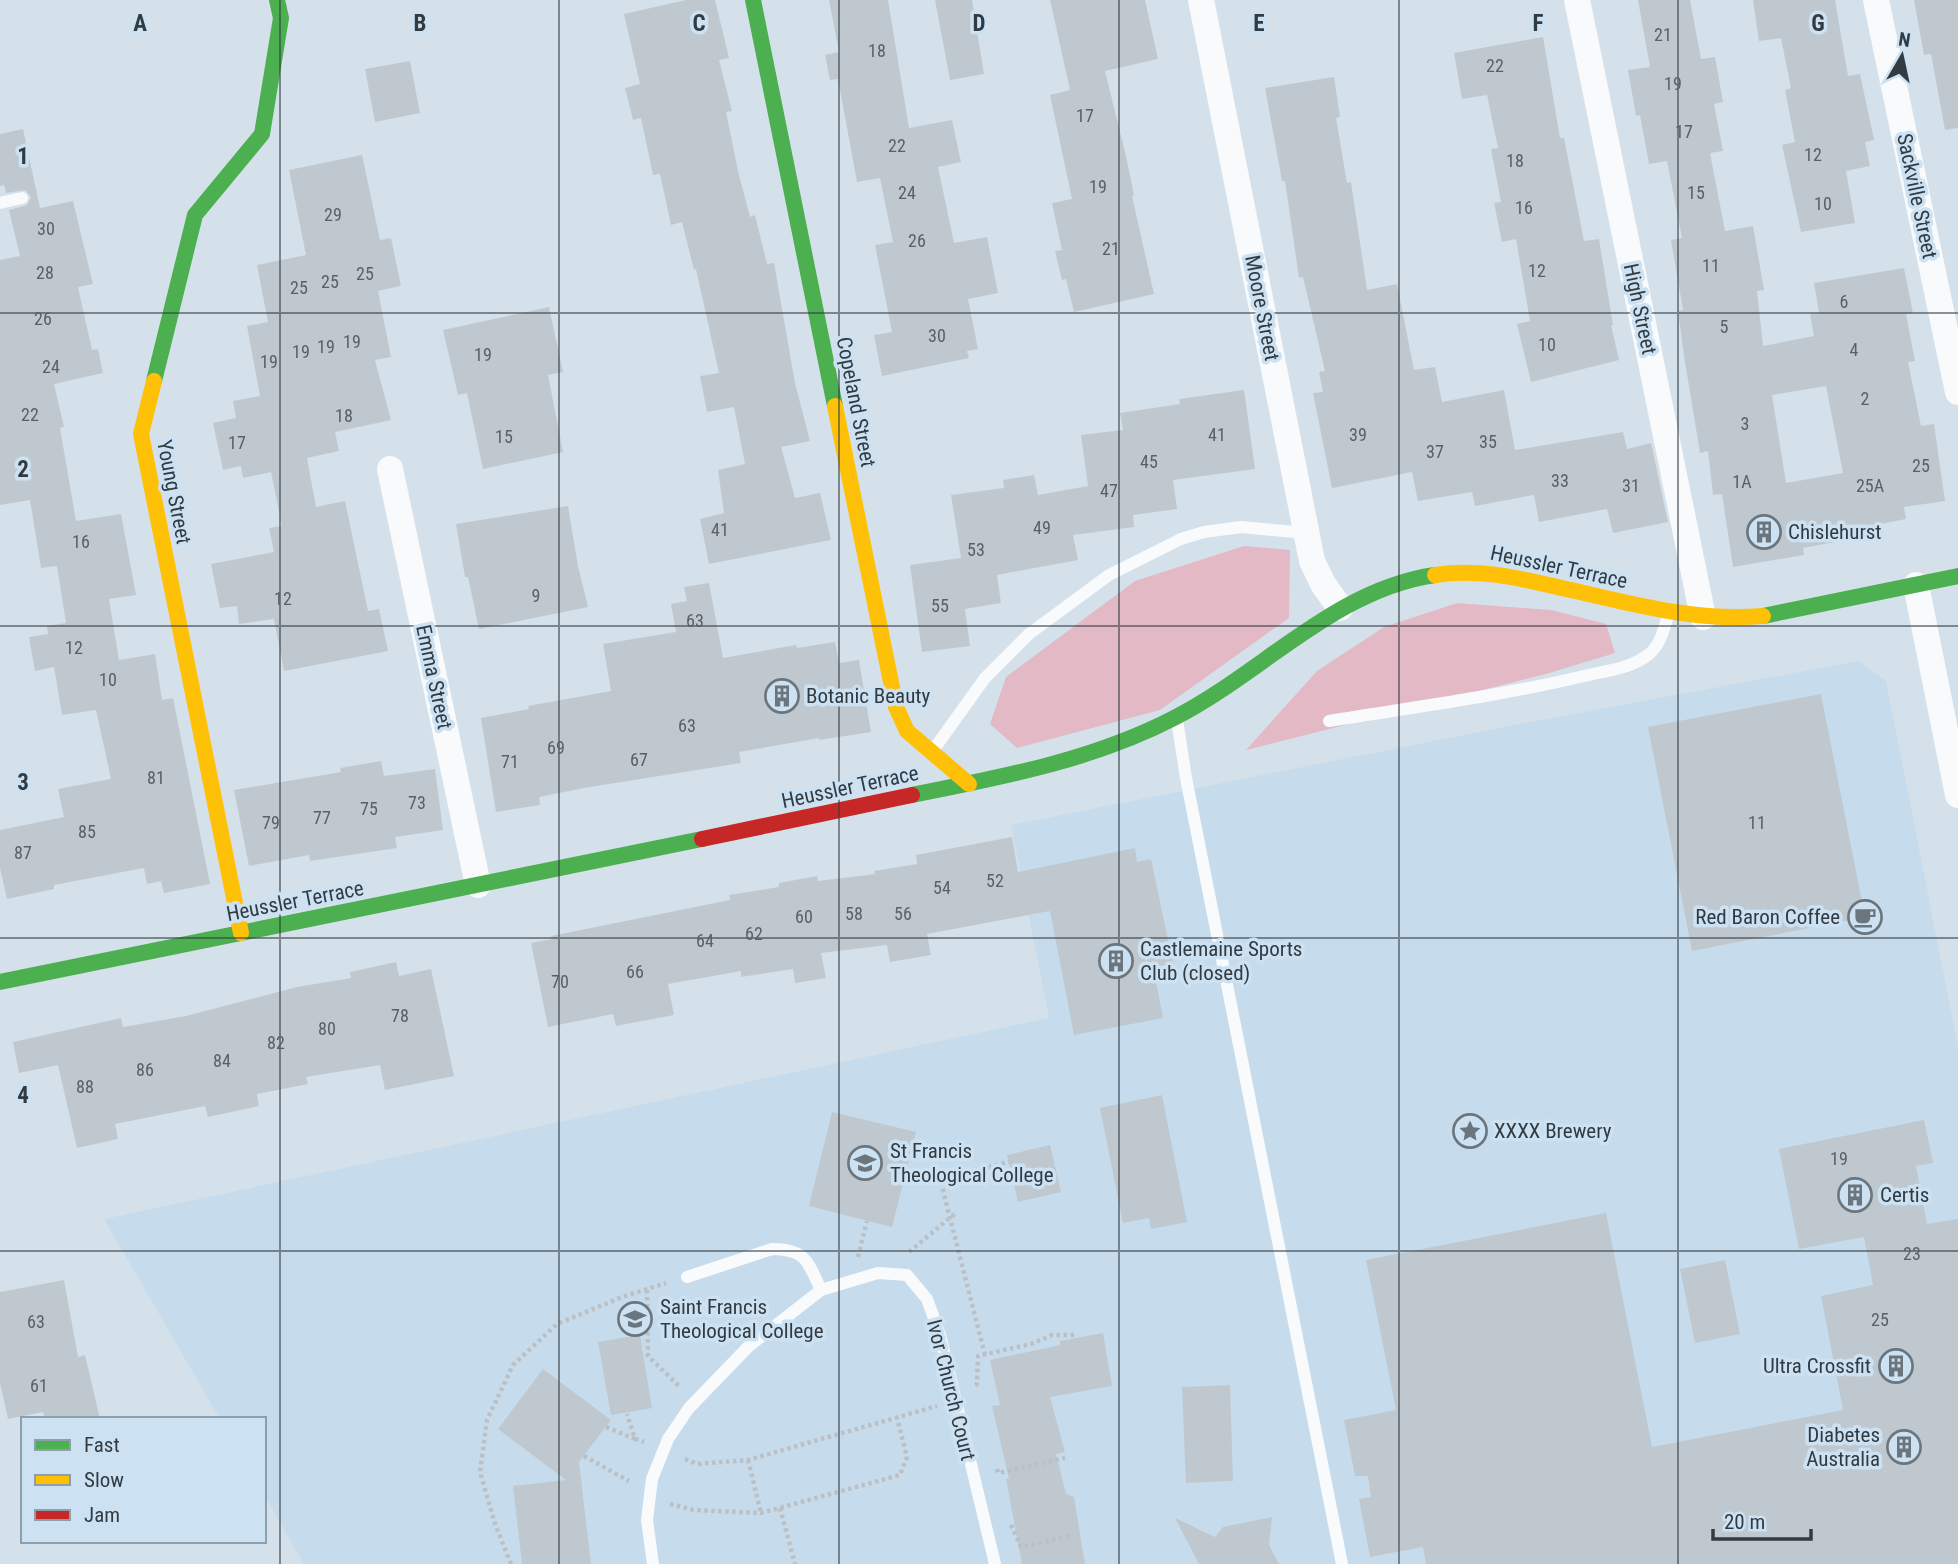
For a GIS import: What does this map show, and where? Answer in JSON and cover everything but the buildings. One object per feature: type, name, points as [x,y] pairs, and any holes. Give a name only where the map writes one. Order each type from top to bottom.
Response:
[{"type":"street","name":"Young Street","points":[[241,933],[141,434],[195,215],[262,134],[281,19],[278,0]]},
{"type":"street","name":"Copeland Street","points":[[753,0],[896,707],[907,731],[969,784]]},
{"type":"street","name":"Moore Street","points":[[1201,0],[1306,533],[1317,573],[1340,608]]},
{"type":"street","name":"High Street","points":[[1577,0],[1703,617]]},
{"type":"street","name":"Sackville Street","points":[[1876,0],[1958,392]]},
{"type":"street","name":"Emma Street","points":[[390,469],[478,886]]},
{"type":"street","name":"Heussler Terrace","points":[[0,982],[478,886],[1047,767],[1138,736],[1177,716],[1221,691],[1340,608],[1386,586],[1412,578],[1468,570],[1497,573],[1669,612],[1735,618],[1770,615],[1958,576]]},
{"type":"street","points":[[1916,585],[1958,795]]},
{"type":"lane","points":[[0,203],[22,198]]},
{"type":"lane","name":"Heussler Terrace","points":[[931,752],[985,678],[1029,634],[1109,575],[1181,540],[1205,532],[1241,527],[1306,533]]},
{"type":"lane","points":[[1329,721],[1545,685],[1629,665],[1645,658],[1659,643],[1669,612]]},
{"type":"lane","points":[[1177,716],[1186,778],[1342,1564]]},
{"type":"lane","points":[[687,1277],[772,1249],[786,1249],[801,1254],[810,1265],[821,1290]]},
{"type":"lane","points":[[653,1564],[647,1520],[652,1479],[668,1439],[689,1408],[748,1347],[821,1290],[878,1273],[907,1275]]},
{"type":"lane","name":"Ivor Church Court","points":[[907,1275],[927,1299],[940,1335],[995,1564]]},
{"type":"path","points":[[985,1355],[940,1179],[1009,1162]]},
{"type":"path","points":[[907,1275],[908,1253],[957,1212]]},
{"type":"path","points":[[862,1278],[858,1257],[867,1221]]},
{"type":"path","points":[[511,1564],[495,1524],[480,1472],[487,1420],[513,1364],[557,1324],[622,1297],[687,1277]]},
{"type":"path","points":[[647,1290],[648,1356],[673,1380]]},
{"type":"path","points":[[969,1389],[977,1384],[978,1356],[1031,1344],[1052,1335],[1076,1335]]},
{"type":"path","points":[[606,1427],[696,1464],[748,1460],[934,1407]]},
{"type":"path","points":[[627,1415],[635,1439]]},
{"type":"path","points":[[660,1499],[694,1510],[761,1513],[900,1475],[907,1457],[897,1418]]},
{"type":"path","points":[[584,1456],[640,1488]]},
{"type":"path","points":[[995,1460],[998,1473],[1065,1458]]},
{"type":"path","points":[[748,1460],[761,1513]]},
{"type":"path","points":[[780,1508],[795,1564]]},
{"type":"path","points":[[1008,1518],[1021,1547],[1070,1536]]},
{"type":"shaded area","points":[[1244,546],[1290,550],[1289,618],[1160,710],[1017,748],[990,724],[1006,677],[1135,581]]},
{"type":"shaded area","points":[[1457,603],[1551,610],[1606,624],[1615,653],[1546,674],[1246,750],[1317,671],[1384,627]]},
{"type":"shaded area","points":[[1858,661],[1886,681],[1958,1046],[1958,1564],[304,1564],[266,1498],[266,1417],[219,1417],[104,1219],[1049,1018],[1011,825],[1514,725]]},
{"type":"traffic: fast","points":[[154,381],[195,215],[262,134],[281,18],[277,0]]},
{"type":"traffic: fast","points":[[753,0],[835,406]]},
{"type":"traffic: fast","points":[[912,795],[1047,765],[1113,745],[1145,732],[1208,699],[1332,614],[1399,583],[1435,575]]},
{"type":"traffic: fast","points":[[1763,616],[1958,576]]},
{"type":"traffic: fast","points":[[0,982],[702,839]]},
{"type":"traffic: slow","points":[[154,381],[141,434],[241,933]]},
{"type":"traffic: slow","points":[[835,406],[896,707],[907,731],[969,784]]},
{"type":"traffic: slow","points":[[1435,575],[1499,575],[1687,614],[1763,616]]},
{"type":"traffic: jam","points":[[702,839],[912,795]]},
{"type":"place","name":"Chislehurst","points":[[1764,532]]},
{"type":"place","name":"Botanic Beauty","points":[[782,696]]},
{"type":"place","name":"Red Baron Coffee","points":[[1865,917]]},
{"type":"place","name":"Castlemaine Sports Club (closed)","points":[[1116,961]]},
{"type":"place","name":"XXXX Brewery","points":[[1470,1131]]},
{"type":"place","name":"St Francis Theological College","points":[[865,1163]]},
{"type":"place","name":"Certis","points":[[1855,1195]]},
{"type":"place","name":"Saint Francis Theological College","points":[[635,1319]]},
{"type":"place","name":"Ultra Crossfit","points":[[1896,1366]]},
{"type":"place","name":"Diabetes Australia","points":[[1904,1447]]}]
